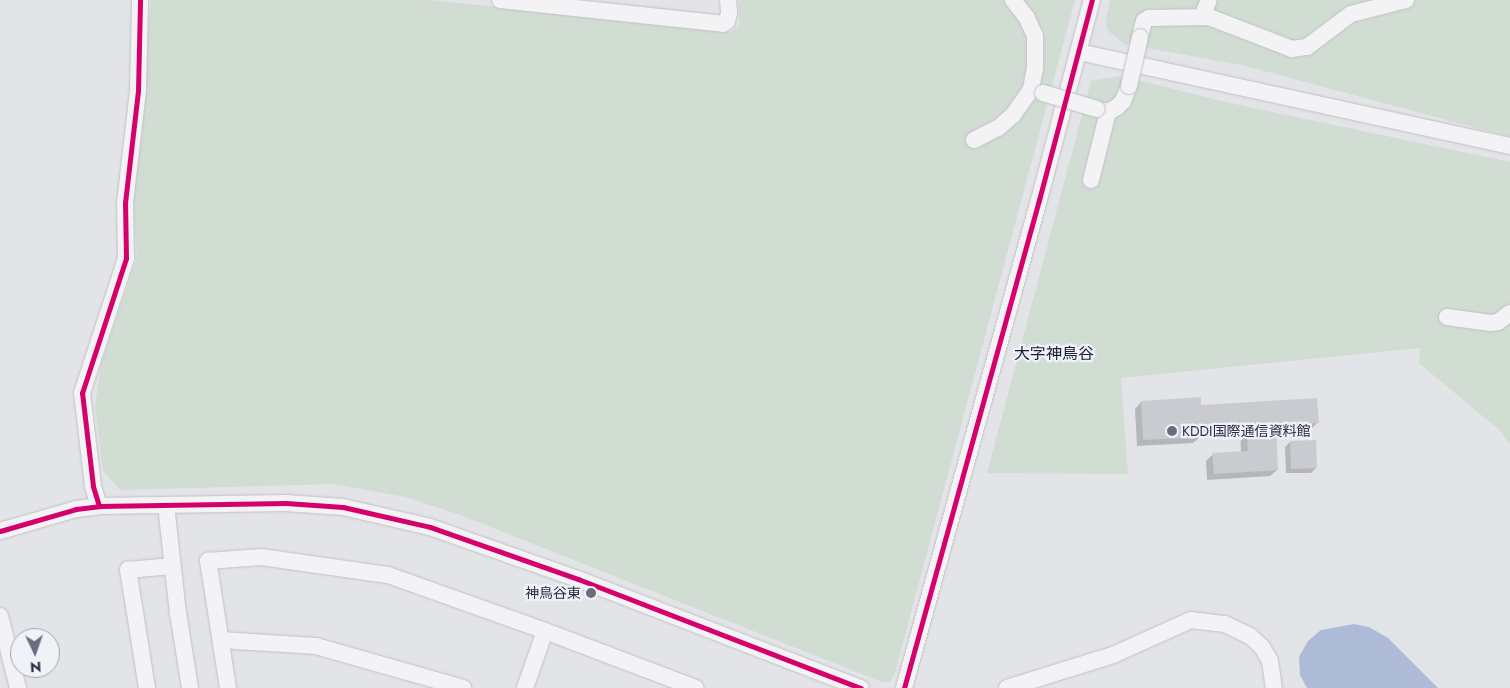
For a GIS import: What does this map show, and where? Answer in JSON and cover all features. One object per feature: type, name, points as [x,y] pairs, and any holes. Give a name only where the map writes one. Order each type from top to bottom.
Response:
[{"type":"street","points":[[99,506],[93,486],[82,393],[126,258],[125,203],[138,91],[140,0]]},
{"type":"street","points":[[500,0],[723,24],[727,21],[729,13],[728,0]]},
{"type":"street","points":[[974,140],[998,128],[1037,91],[1035,36],[1027,18],[1013,0]]},
{"type":"street","points":[[904,688],[1092,0]]},
{"type":"street","points":[[1202,17],[1209,0]]},
{"type":"street","points":[[1037,91],[1103,110],[1123,100],[1129,86],[1144,21],[1149,18],[1210,17],[1292,49],[1306,46],[1351,14],[1406,0]]},
{"type":"street","points":[[1079,52],[1510,146]]},
{"type":"street","points":[[1091,180],[1103,110]]},
{"type":"street","points":[[1447,317],[1491,323],[1498,322],[1510,313]]},
{"type":"street","points":[[0,531],[76,509],[99,506],[286,502],[342,506],[430,527],[578,579],[861,688]]},
{"type":"street","points":[[166,505],[172,566],[190,688]]},
{"type":"street","points":[[228,688],[208,561],[261,557],[388,575],[546,631],[696,688]]},
{"type":"street","points":[[148,688],[128,570],[172,566]]},
{"type":"street","points":[[0,616],[4,651],[18,688]]},
{"type":"street","points":[[1007,688],[1113,655],[1191,620],[1225,624],[1250,636],[1262,647],[1270,661],[1274,688]]},
{"type":"street","points":[[525,688],[546,631]]},
{"type":"street","points":[[220,640],[316,646],[463,688]]},
{"type":"shaded area","points":[[151,0],[430,0],[731,32],[739,25],[739,0],[1075,0],[894,676],[890,682],[882,682],[460,515],[405,497],[333,484],[120,490],[103,471],[95,406],[101,364],[137,257],[133,205]]},
{"type":"shaded area","points":[[1110,0],[1510,0],[1510,137],[1242,65],[1124,44],[1107,30],[1106,18]]},
{"type":"shaded area","points":[[1121,76],[1230,103],[1510,162],[1510,444],[1498,429],[1419,363],[1420,348],[1121,378],[1128,474],[987,473],[1091,81]]},
{"type":"water","points":[[1354,624],[1369,627],[1388,638],[1438,688],[1307,688],[1300,675],[1299,657],[1308,641],[1321,630]]},
{"type":"building","name":"KDDI国際通信資料館","points":[[1201,397],[1201,405],[1317,398],[1319,423],[1276,425],[1278,470],[1214,474],[1212,453],[1248,451],[1246,423],[1200,426],[1201,437],[1143,440],[1141,401]]},
{"type":"building","points":[[1316,440],[1317,468],[1291,469],[1290,441]]},
{"type":"cycle path","points":[[99,506],[93,486],[82,393],[126,258],[125,203],[138,91],[140,0]]},
{"type":"cycle path","points":[[904,688],[1039,200],[1092,0]]},
{"type":"cycle path","points":[[0,531],[76,509],[99,506],[286,503],[343,507],[430,527],[578,579],[861,688]]},
{"type":"place","name":"KDDI国際通信資料館","points":[[1172,431]]},
{"type":"place","name":"神鳥谷東","points":[[591,593]]},
{"type":"district","name":"大字神鳥谷","points":[[1054,354]]}]
